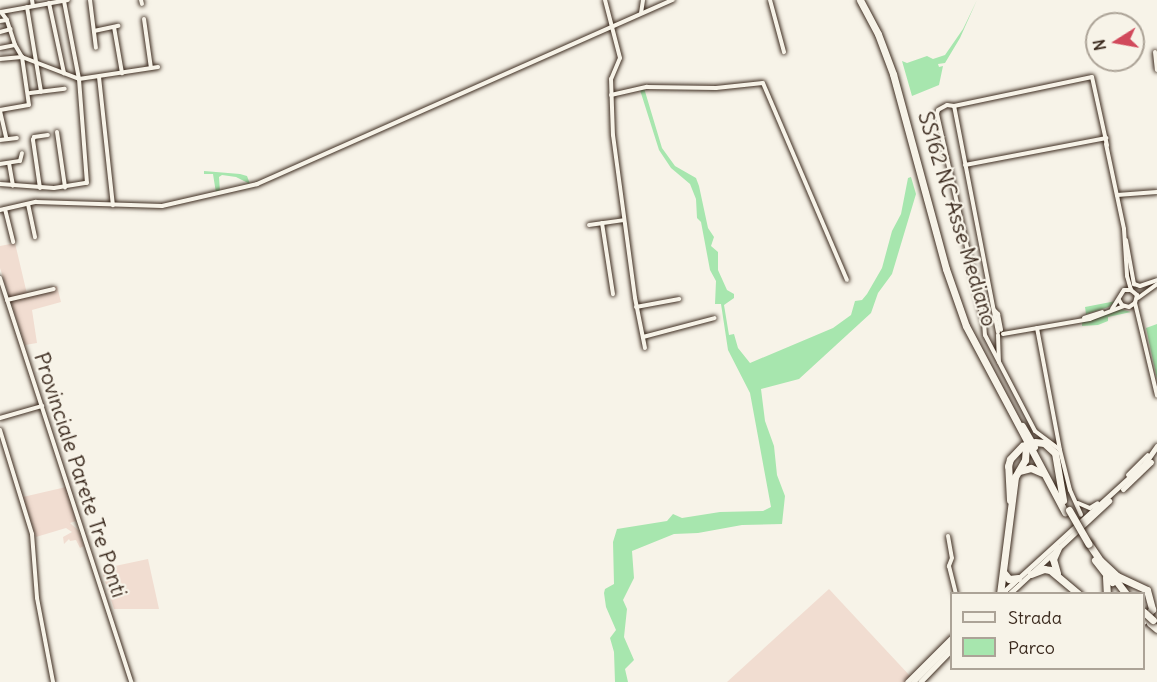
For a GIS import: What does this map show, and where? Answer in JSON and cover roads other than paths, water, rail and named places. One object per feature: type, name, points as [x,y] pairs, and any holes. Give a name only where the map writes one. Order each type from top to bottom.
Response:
[{"type":"highway","name":"SS162 NC Asse Mediano","points":[[862,0],[871,14],[902,99],[960,300],[982,356],[1067,511]]},
{"type":"highway","name":"SS162 NC Asse Mediano","points":[[993,377],[1024,443],[1106,575],[1120,592]]},
{"type":"highway","points":[[1035,442],[1044,443],[1055,453],[1063,500]]},
{"type":"highway","points":[[1000,592],[1015,477],[1027,454],[1024,443]]},
{"type":"highway","points":[[1011,511],[1008,466],[1010,459],[1024,443]]},
{"type":"highway","points":[[1019,471],[1032,468],[1045,475]]},
{"type":"highway","name":"SS162 NC Asse Mediano","points":[[1087,545],[1124,592]]},
{"type":"highway","points":[[1058,548],[1053,564],[1059,575],[1077,592]]},
{"type":"highway","points":[[1101,561],[1117,576],[1147,590],[1152,609],[1149,621],[1157,629]]},
{"type":"highway","points":[[1031,574],[1044,568],[1059,575]]},
{"type":"highway","points":[[1004,573],[1009,579],[1018,578]]},
{"type":"highway","points":[[1106,575],[1109,584],[1107,592]]},
{"type":"main road","points":[[1002,592],[1078,525],[1156,450]]},
{"type":"main road","points":[[1011,592],[1145,469],[1156,450]]},
{"type":"main road","points":[[907,682],[950,639]]},
{"type":"main road","points":[[913,682],[950,644]]},
{"type":"main road","points":[[920,682],[950,650]]},
{"type":"street","points":[[32,0],[33,6]]},
{"type":"street","points":[[0,184],[40,188],[87,183],[79,79],[63,0],[1,12],[7,20],[15,45],[22,57],[29,105],[0,110],[6,138]]},
{"type":"street","points":[[90,0],[96,48]]},
{"type":"street","points":[[605,0],[620,58],[611,79],[613,135],[636,308],[645,348]]},
{"type":"street","points":[[641,14],[643,0]]},
{"type":"street","points":[[2,209],[27,204],[162,206],[257,184],[673,0]]},
{"type":"street","points":[[771,0],[784,52]]},
{"type":"street","points":[[49,3],[64,73]]},
{"type":"street","points":[[27,7],[41,92]]},
{"type":"street","points":[[0,21],[7,20]]},
{"type":"street","points":[[143,20],[152,68]]},
{"type":"street","points":[[94,31],[116,26],[122,73]]},
{"type":"street","points":[[0,32],[11,29]]},
{"type":"street","points":[[0,48],[15,45]]},
{"type":"street","points":[[1155,52],[1157,70]]},
{"type":"street","points":[[0,59],[22,57],[79,79],[158,67]]},
{"type":"street","points":[[99,77],[113,205]]},
{"type":"street","points":[[1060,450],[1035,430],[985,335],[938,110],[946,105],[954,106],[1092,77],[1106,138],[1132,282],[1140,286],[1157,282]]},
{"type":"street","points":[[611,95],[647,87],[716,88],[763,82],[847,280]]},
{"type":"street","points":[[30,93],[65,89]]},
{"type":"street","points":[[954,106],[994,309],[999,314],[999,363]]},
{"type":"street","points":[[57,132],[65,187]]},
{"type":"street","points":[[40,188],[33,140],[34,137],[48,135]]},
{"type":"street","points":[[0,140],[17,138]]},
{"type":"street","points":[[964,166],[1106,138]]},
{"type":"street","points":[[0,164],[22,159],[22,153]]},
{"type":"street","points":[[9,163],[13,186]]},
{"type":"street","points":[[1117,195],[1157,192]]},
{"type":"street","points":[[0,203],[13,242]]},
{"type":"street","points":[[27,204],[35,237]]},
{"type":"street","points":[[589,225],[624,220]]},
{"type":"street","points":[[602,223],[613,294]]},
{"type":"street","points":[[1109,311],[1124,290],[1127,276],[1125,237]]},
{"type":"street","points":[[1127,276],[1147,342],[1157,395]]},
{"type":"street","name":"Provinciale Parete Tre Ponti","points":[[0,278],[131,682]]},
{"type":"street","points":[[1000,333],[1083,319],[1127,307],[1157,282]]},
{"type":"street","points":[[7,300],[54,289]]},
{"type":"street","points":[[1124,290],[1145,290]]},
{"type":"street","points":[[636,308],[679,299]]},
{"type":"street","points":[[1119,300],[1137,315]]},
{"type":"street","points":[[643,337],[715,318]]},
{"type":"street","points":[[1037,328],[1060,450],[1070,490],[1081,515]]},
{"type":"street","points":[[0,418],[42,406]]},
{"type":"street","points":[[0,430],[32,534],[38,598],[53,682]]},
{"type":"street","points":[[1084,508],[1095,506],[1156,450]]},
{"type":"street","points":[[1075,500],[1084,508]]},
{"type":"street","points":[[1078,525],[1084,508]]},
{"type":"street","points":[[948,536],[952,558],[949,566],[956,592]]}]
